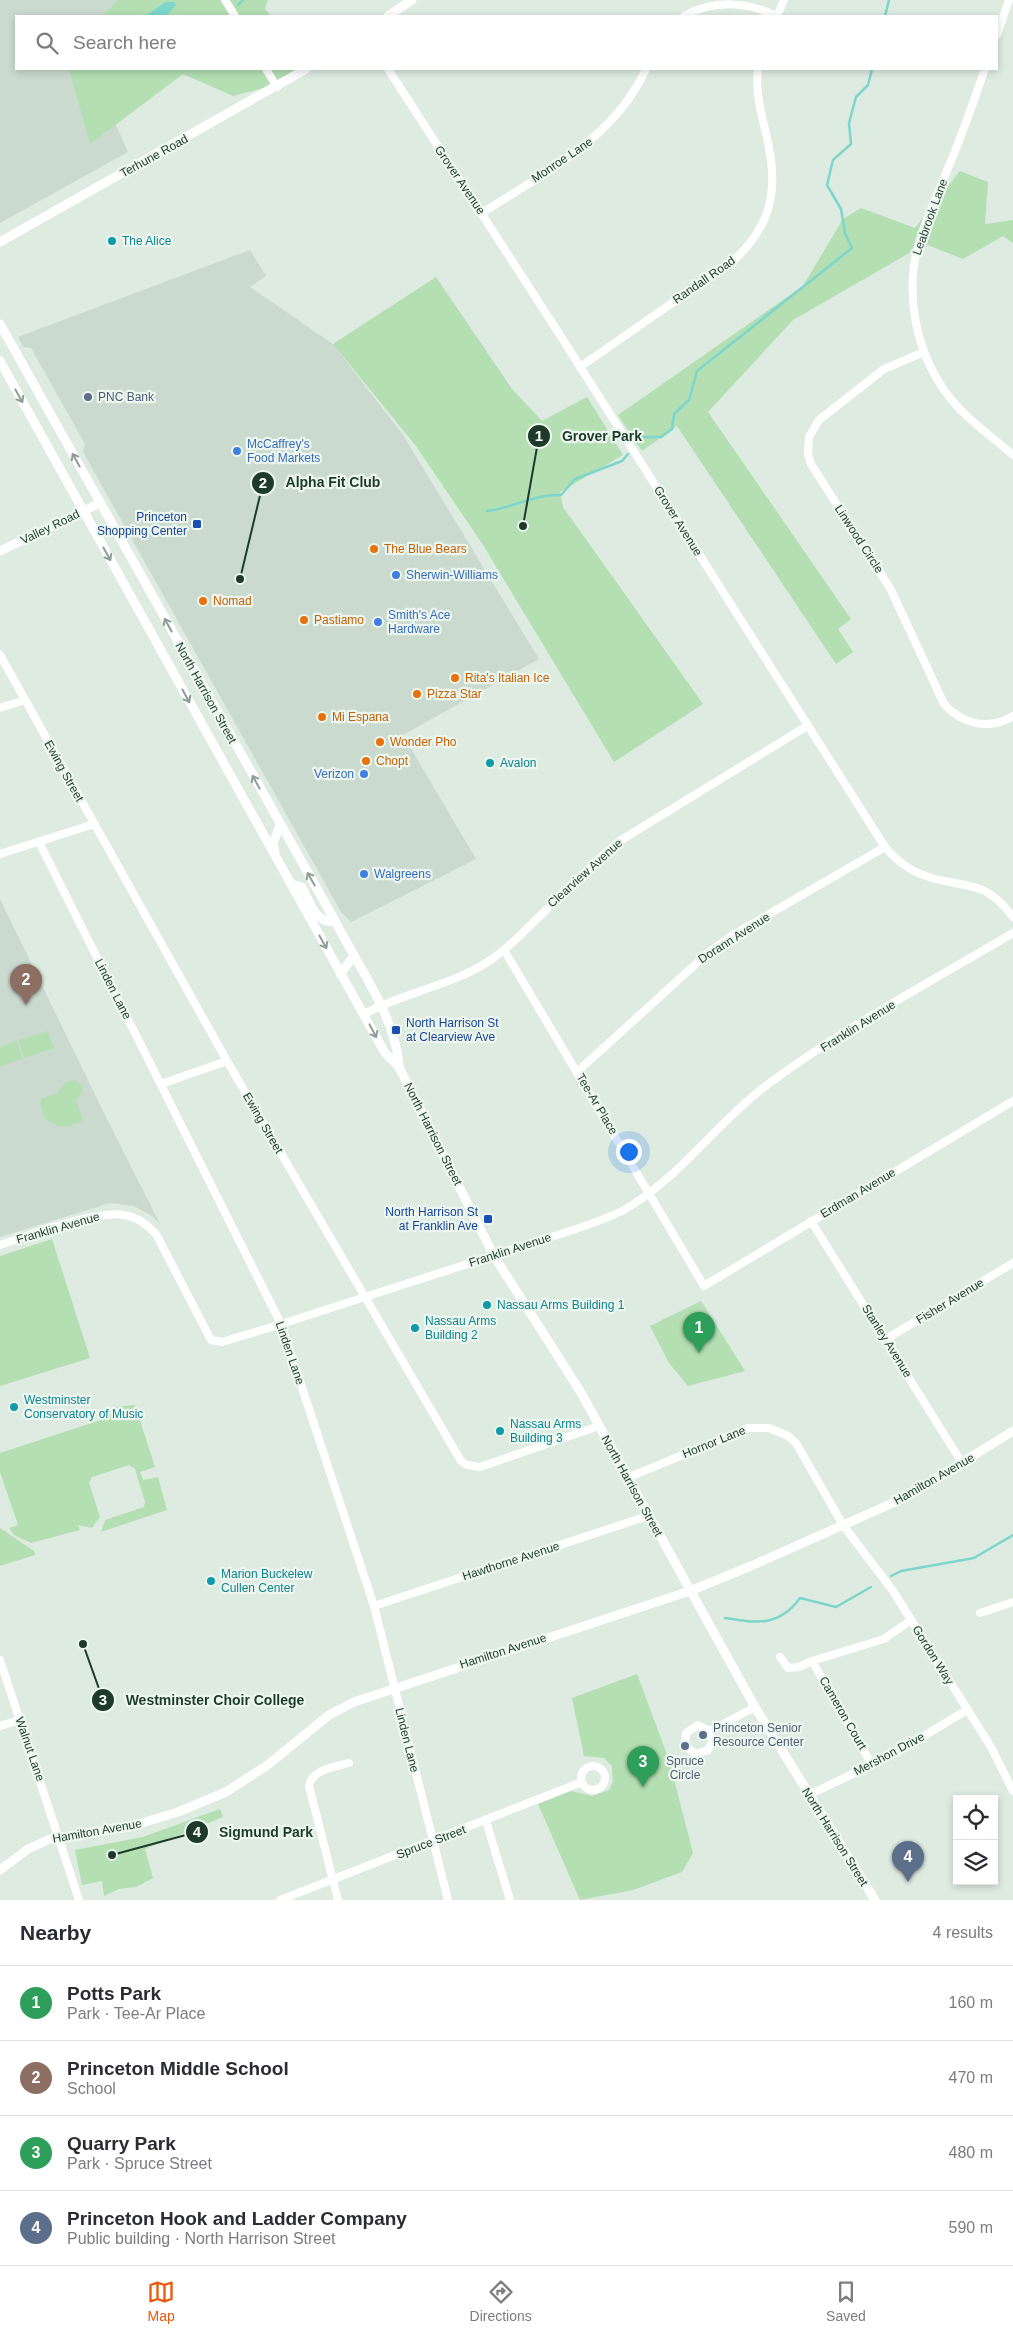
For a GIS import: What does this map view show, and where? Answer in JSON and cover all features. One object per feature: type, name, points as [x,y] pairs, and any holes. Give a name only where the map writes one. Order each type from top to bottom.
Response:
[{"type":"street","points":[[226,0],[234,15]]},
{"type":"street","points":[[390,15],[412,0]]},
{"type":"street","points":[[776,15],[784,0]]},
{"type":"street","points":[[998,32],[1009,0]]},
{"type":"street","points":[[686,15],[697,9],[724,3],[754,6],[774,15]]},
{"type":"street","points":[[267,70],[276,87]]},
{"type":"street","name":"Terhune Road","points":[[0,242],[304,70]]},
{"type":"street","name":"Grover Avenue","points":[[389,70],[482,213],[885,847],[904,865],[916,873],[963,883],[986,892],[997,899],[1013,917]]},
{"type":"street","name":"Monroe Lane","points":[[482,213],[588,144],[618,114],[645,70]]},
{"type":"street","name":"Randall Road","points":[[580,367],[734,260],[745,250],[758,232],[768,212],[774,181],[772,157],[758,102],[758,70]]},
{"type":"street","name":"Leabrook Lane","points":[[985,70],[958,146],[918,244],[912,279],[914,316],[924,352],[935,376],[959,408],[1013,455]]},
{"type":"street","name":"North Harrison Street","points":[[0,324],[354,956],[380,1005],[398,1051],[399,1067]]},
{"type":"street","name":"Linwood Circle","points":[[924,352],[884,369],[819,420],[809,437],[808,454],[811,464],[890,588],[944,704],[959,718],[977,724],[999,723],[1013,716]]},
{"type":"street","name":"North Harrison Street","points":[[0,361],[385,1054],[399,1067],[494,1256],[580,1391],[755,1707],[875,1900]]},
{"type":"street","name":"Valley Road","points":[[0,551],[100,503]]},
{"type":"street","name":"Ewing Street","points":[[0,655],[227,1061],[461,1461],[467,1465],[480,1467],[599,1426]]},
{"type":"street","points":[[0,708],[24,700]]},
{"type":"street","name":"Clearview Avenue","points":[[364,1014],[380,1005],[468,972],[504,950],[593,863],[618,842],[807,726]]},
{"type":"street","points":[[0,854],[94,824]]},
{"type":"street","points":[[276,857],[273,844],[280,825]]},
{"type":"street","name":"Linden Lane","points":[[39,842],[281,1324],[374,1606],[448,1900]]},
{"type":"street","name":"Dorann Avenue","points":[[578,1071],[709,952],[733,935],[885,847]]},
{"type":"street","points":[[291,884],[302,887],[320,919],[328,922],[335,921]]},
{"type":"street","name":"Franklin Avenue","points":[[0,1245],[103,1214],[131,1216],[145,1223],[156,1234],[211,1340],[222,1342],[281,1324],[494,1256],[607,1218],[623,1210],[649,1191],[692,1154],[731,1114],[773,1080],[852,1029],[1013,933]]},
{"type":"street","name":"Tee-Ar Place","points":[[504,950],[578,1071],[704,1286]]},
{"type":"street","points":[[340,974],[354,956]]},
{"type":"street","points":[[161,1084],[227,1061]]},
{"type":"street","name":"Erdman Avenue","points":[[704,1286],[1013,1101]]},
{"type":"street","name":"Stanley Avenue","points":[[811,1221],[962,1463]]},
{"type":"street","name":"Fisher Avenue","points":[[886,1339],[1013,1263]]},
{"type":"street","name":"Hornor Lane","points":[[627,1478],[748,1428],[769,1428],[788,1436],[796,1443],[843,1525]]},
{"type":"street","name":"Hamilton Avenue","points":[[0,1870],[28,1849],[50,1839],[137,1825],[178,1812],[217,1796],[261,1770],[341,1708],[394,1687],[690,1591],[843,1525],[904,1498],[1013,1431]]},
{"type":"street","name":"Hawthorne Avenue","points":[[374,1606],[648,1516]]},
{"type":"street","name":"Gordon Way","points":[[843,1525],[863,1554],[884,1579],[911,1620],[991,1747],[1013,1791]]},
{"type":"street","points":[[980,1613],[1013,1602]]},
{"type":"street","name":"Cameron Court","points":[[780,1657],[788,1668],[799,1667],[812,1661],[884,1639],[911,1620]]},
{"type":"street","name":"Walnut Lane","points":[[0,1660],[79,1900]]},
{"type":"street","name":"Cameron Court","points":[[812,1661],[872,1765]]},
{"type":"street","points":[[710,1731],[755,1707]]},
{"type":"street","name":"Mershon Drive","points":[[809,1795],[872,1765],[967,1710]]},
{"type":"street","points":[[0,1726],[20,1720]]},
{"type":"street","points":[[338,1900],[309,1786],[310,1779],[314,1774],[349,1763]]},
{"type":"street","name":"Spruce Street","points":[[280,1900],[582,1782]]},
{"type":"street","points":[[486,1821],[510,1900]]},
{"type":"shaded area","points":[[0,0],[127,0],[117,15],[15,15],[15,70],[91,70],[128,152],[0,223]]},
{"type":"shaded area","name":"Princeton Shopping Center","points":[[250,250],[266,276],[250,287],[333,344],[403,435],[539,659],[403,735],[476,859],[351,922],[341,912],[83,452],[85,444],[31,348],[23,347],[18,337]]},
{"type":"shaded area","points":[[0,899],[160,1224],[152,1216],[134,1206],[110,1203],[0,1237]]},
{"type":"green space","points":[[118,0],[268,0],[265,9],[270,15],[103,15]]},
{"type":"green space","points":[[69,70],[307,70],[286,82],[233,96],[183,74],[90,144]]},
{"type":"green space","points":[[960,171],[988,182],[985,224],[1013,220],[1013,243],[1003,236],[963,259],[925,244],[793,320],[708,412],[851,619],[838,629],[853,652],[836,664],[677,426],[642,451],[618,415],[803,286],[843,219],[861,208],[915,228]]},
{"type":"green space","points":[[436,277],[512,389],[542,421],[587,397],[623,455],[560,492],[563,507],[703,704],[614,762],[483,545],[416,446],[333,344]]},
{"type":"green space","points":[[48,1031],[54,1048],[24,1058],[19,1040]]},
{"type":"green space","points":[[17,1041],[22,1059],[0,1066],[0,1047]]},
{"type":"green space","points":[[75,1080],[83,1090],[76,1101],[83,1120],[67,1126],[53,1124],[44,1115],[41,1108],[41,1099],[57,1093],[66,1082]]},
{"type":"green space","points":[[52,1239],[90,1358],[0,1386],[0,1256]]},
{"type":"green space","points":[[701,1301],[745,1371],[688,1386],[669,1363],[650,1326]]},
{"type":"green space","points":[[135,1405],[155,1467],[140,1472],[143,1480],[158,1477],[167,1510],[101,1532],[105,1520],[144,1507],[145,1502],[135,1469],[129,1465],[92,1477],[89,1483],[100,1517],[92,1528],[78,1525],[80,1530],[31,1543],[14,1535],[9,1528],[18,1525],[0,1472],[0,1453],[101,1420],[115,1407]]},
{"type":"green space","points":[[0,1528],[34,1551],[35,1555],[0,1566]]},
{"type":"green space","points":[[637,1674],[669,1760],[693,1853],[682,1872],[633,1890],[580,1900],[538,1804],[571,1791],[592,1796],[609,1790],[613,1782],[612,1766],[604,1758],[584,1756],[572,1698]]},
{"type":"green space","points":[[220,1809],[223,1817],[145,1849],[153,1878],[136,1887],[119,1889],[104,1896],[102,1881],[82,1885],[75,1850],[143,1837]]},
{"type":"water","points":[[166,2],[174,2],[176,5],[168,15],[146,15]]},
{"type":"waterway","points":[[238,5],[243,0]]},
{"type":"waterway","points":[[885,15],[889,0]]},
{"type":"waterway","points":[[637,443],[642,437],[661,437],[672,429],[674,414],[689,400],[697,371],[852,248],[845,233],[841,209],[827,185],[833,160],[851,144],[849,123],[856,97],[868,85],[872,70]]},
{"type":"waterway","points":[[487,511],[541,497],[561,495],[575,479],[622,461],[628,454]]},
{"type":"waterway","points":[[891,1576],[901,1571],[974,1558],[1013,1535]]},
{"type":"waterway","points":[[725,1618],[757,1622],[767,1621],[784,1614],[800,1598],[836,1607],[871,1587]]},
{"type":"place","name":"The Alice","points":[[112,241]]},
{"type":"place","name":"PNC Bank","points":[[88,397]]},
{"type":"place","name":"McCaffrey's Food Markets","points":[[237,451]]},
{"type":"place","name":"Princeton Shopping Center","points":[[197,524]]},
{"type":"place","name":"Grover Park","points":[[523,526]]},
{"type":"place","name":"The Blue Bears","points":[[374,549]]},
{"type":"place","name":"Sherwin-Williams","points":[[396,575]]},
{"type":"place","name":"Alpha Fit Club","points":[[240,579]]},
{"type":"place","name":"Nomad","points":[[203,601]]},
{"type":"place","name":"Pastiamo","points":[[304,620]]},
{"type":"place","name":"Smith's Ace Hardware","points":[[378,622]]},
{"type":"place","name":"Rita's Italian Ice","points":[[455,678]]},
{"type":"place","name":"Pizza Star","points":[[417,694]]},
{"type":"place","name":"Mi Espana","points":[[322,717]]},
{"type":"place","name":"Wonder Pho","points":[[380,742]]},
{"type":"place","name":"Chopt","points":[[366,761]]},
{"type":"place","name":"Avalon","points":[[490,763]]},
{"type":"place","name":"Verizon","points":[[364,774]]},
{"type":"place","name":"Walgreens","points":[[364,874]]},
{"type":"place","name":"Princeton Middle School","points":[[26,1005]]},
{"type":"place","name":"North Harrison St at Clearview Ave","points":[[396,1030]]},
{"type":"place","name":"North Harrison St at Franklin Ave","points":[[488,1219]]},
{"type":"place","name":"Nassau Arms Building 1","points":[[487,1305]]},
{"type":"place","name":"Nassau Arms Building 2","points":[[415,1328]]},
{"type":"place","name":"Potts Park","points":[[699,1353]]},
{"type":"place","name":"Westminster Conservatory of Music","points":[[14,1407]]},
{"type":"place","name":"Nassau Arms Building 3","points":[[500,1431]]},
{"type":"place","name":"Marion Buckelew Cullen Center","points":[[211,1581]]},
{"type":"place","name":"Westminster Choir College","points":[[83,1644]]},
{"type":"place","name":"Princeton Senior Resource Center","points":[[703,1735]]},
{"type":"place","name":"Spruce Circle","points":[[685,1746]]},
{"type":"place","name":"Quarry Park","points":[[643,1787]]},
{"type":"place","name":"Sigmund Park","points":[[112,1855]]},
{"type":"place","name":"Princeton Hook and Ladder Company","points":[[908,1882]]}]
